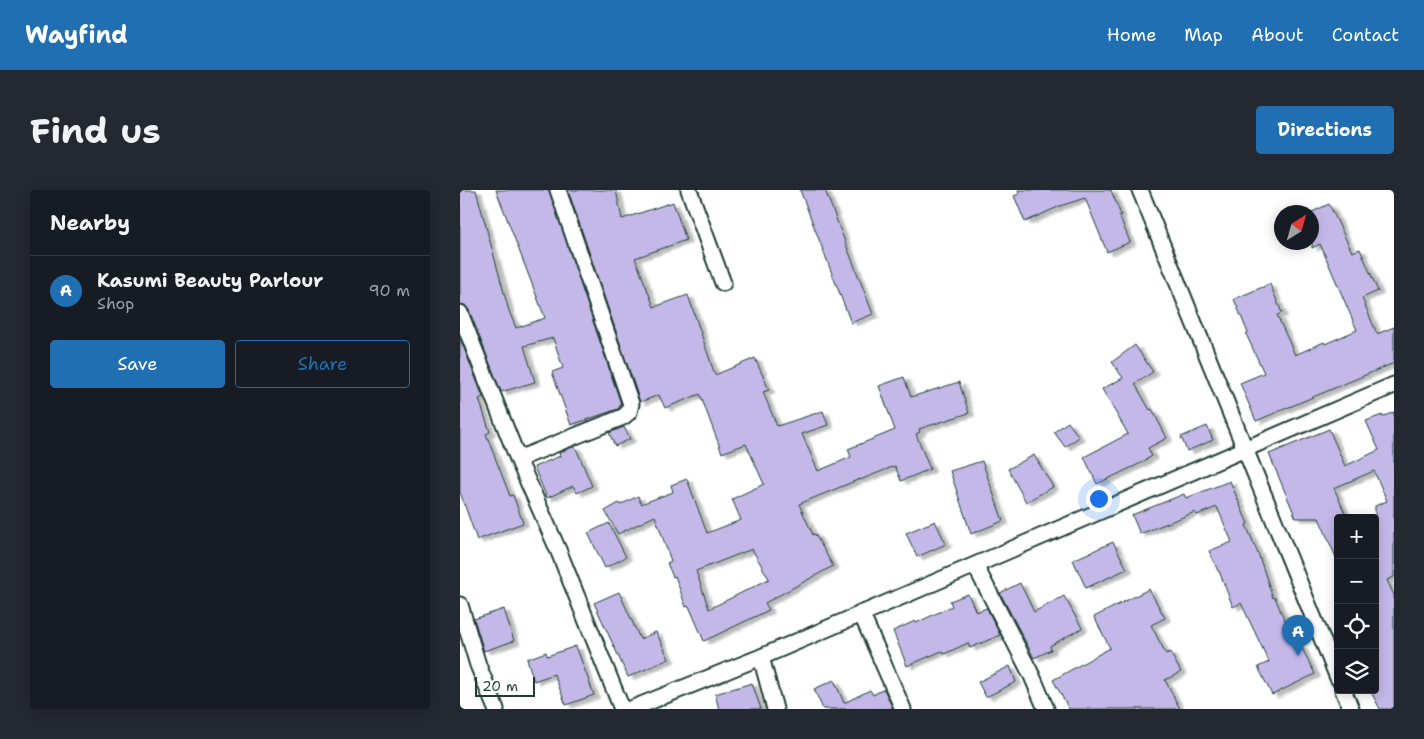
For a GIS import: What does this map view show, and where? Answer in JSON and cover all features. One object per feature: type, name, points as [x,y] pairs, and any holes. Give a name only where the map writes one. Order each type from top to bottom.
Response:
[{"type":"street","points":[[518,459],[623,417],[629,412],[631,404],[558,190]]},
{"type":"street","points":[[689,190],[722,283]]},
{"type":"street","points":[[1140,190],[1334,668]]},
{"type":"street","points":[[460,313],[518,459],[559,552],[622,709]]},
{"type":"street","points":[[631,709],[761,657],[1394,385]]},
{"type":"street","points":[[975,565],[1032,676],[1046,709]]},
{"type":"street","points":[[460,605],[478,665],[496,709]]},
{"type":"street","points":[[861,614],[903,709]]},
{"type":"street","points":[[761,657],[775,709]]},
{"type":"street","points":[[1345,694],[1351,709]]},
{"type":"building","points":[[460,190],[476,190],[509,311],[516,328],[545,318],[496,190],[549,190],[621,404],[618,409],[571,425],[552,372],[563,368],[553,338],[524,346],[535,382],[501,392],[469,310],[465,305],[460,304]]},
{"type":"building","points":[[568,190],[616,190],[622,219],[673,202],[686,240],[635,258],[654,307],[688,295],[715,375],[755,358],[769,390],[763,392],[777,426],[823,411],[828,425],[802,434],[818,471],[851,457],[848,449],[895,430],[879,386],[904,377],[911,397],[959,382],[969,413],[919,429],[920,432],[916,434],[930,469],[901,481],[895,466],[799,504],[813,535],[815,534],[833,566],[765,603],[769,610],[704,641],[689,606],[686,607],[675,576],[673,577],[667,563],[671,561],[655,516],[618,534],[605,511],[638,496],[641,504],[673,492],[671,485],[687,479],[707,533],[741,520],[732,499],[764,484],[746,444],[722,453],[700,394],[665,408],[659,395],[640,402]],"holes":[[[752,549],[769,579],[709,609],[696,571]]]},
{"type":"building","points":[[800,190],[825,190],[873,314],[851,323]]},
{"type":"building","points":[[1018,190],[1111,190],[1130,242],[1107,252],[1085,198],[1060,206],[1025,222],[1014,196],[1019,194]]},
{"type":"building","points":[[1329,204],[1352,252],[1360,249],[1378,291],[1362,298],[1377,334],[1394,327],[1394,363],[1256,421],[1240,383],[1264,373],[1246,334],[1248,333],[1234,299],[1270,284],[1282,313],[1277,315],[1295,355],[1357,330],[1319,244],[1319,209]]},
{"type":"building","points":[[460,338],[483,397],[479,399],[490,432],[486,434],[510,496],[513,495],[523,523],[477,540],[460,492]]},
{"type":"building","points":[[1135,345],[1153,372],[1135,384],[1150,410],[1152,409],[1167,438],[1148,448],[1152,456],[1097,484],[1084,457],[1128,434],[1102,389],[1123,378],[1112,362]]},
{"type":"building","points":[[1394,412],[1394,577],[1387,580],[1394,595],[1394,709],[1380,709],[1372,694],[1379,694],[1379,514],[1375,514],[1375,506],[1387,501],[1374,471],[1334,488],[1345,514],[1334,514],[1334,553],[1319,518],[1296,518],[1269,454],[1329,429],[1345,466],[1379,450],[1366,421],[1382,415],[1382,417]]},
{"type":"building","points":[[1068,422],[1079,437],[1065,447],[1054,432]]},
{"type":"building","points":[[1207,426],[1213,440],[1187,451],[1181,437]]},
{"type":"building","points":[[624,427],[630,439],[615,446],[609,433]]},
{"type":"building","points":[[575,446],[592,486],[577,493],[573,486],[547,498],[534,467],[560,456],[559,453]]},
{"type":"building","points":[[1034,455],[1053,487],[1026,502],[1008,469]]},
{"type":"building","points":[[982,461],[1003,521],[971,534],[950,471]]},
{"type":"building","points":[[1230,481],[1248,524],[1246,525],[1273,598],[1275,597],[1298,647],[1301,646],[1315,674],[1272,695],[1258,667],[1269,662],[1241,603],[1233,607],[1209,551],[1232,542],[1217,507],[1197,515],[1195,512],[1140,534],[1132,515],[1184,494],[1186,498]]},
{"type":"building","points":[[935,521],[946,544],[917,557],[906,533]]},
{"type":"building","points":[[609,523],[626,557],[605,568],[588,533]]},
{"type":"building","points":[[1113,542],[1127,569],[1086,588],[1073,560]]},
{"type":"building","points":[[1020,583],[1034,612],[1064,596],[1082,628],[1050,646],[1051,650],[1034,658],[1000,593]]},
{"type":"building","points":[[1149,589],[1165,618],[1151,625],[1166,654],[1170,652],[1181,672],[1165,680],[1180,709],[1069,709],[1053,680],[1110,648],[1094,617]]},
{"type":"building","points":[[619,592],[640,639],[656,632],[669,659],[628,677],[594,603]]},
{"type":"building","points":[[968,594],[976,612],[987,608],[1000,635],[970,648],[968,643],[944,654],[942,651],[907,666],[893,631],[915,621],[916,623],[952,606],[950,601]]},
{"type":"building","points":[[504,609],[514,641],[484,651],[474,619]]},
{"type":"building","points":[[576,646],[594,695],[566,705],[554,674],[534,681],[527,659],[546,652],[547,656]]},
{"type":"building","points":[[1010,666],[1016,682],[986,697],[978,682]]},
{"type":"building","points":[[834,680],[844,703],[870,690],[873,695],[884,689],[893,709],[823,709],[814,689]]},
{"type":"building","points":[[752,683],[761,709],[719,709],[715,694]]},
{"type":"place","name":"Kasumi Beauty Parlour","points":[[1298,656]]}]
